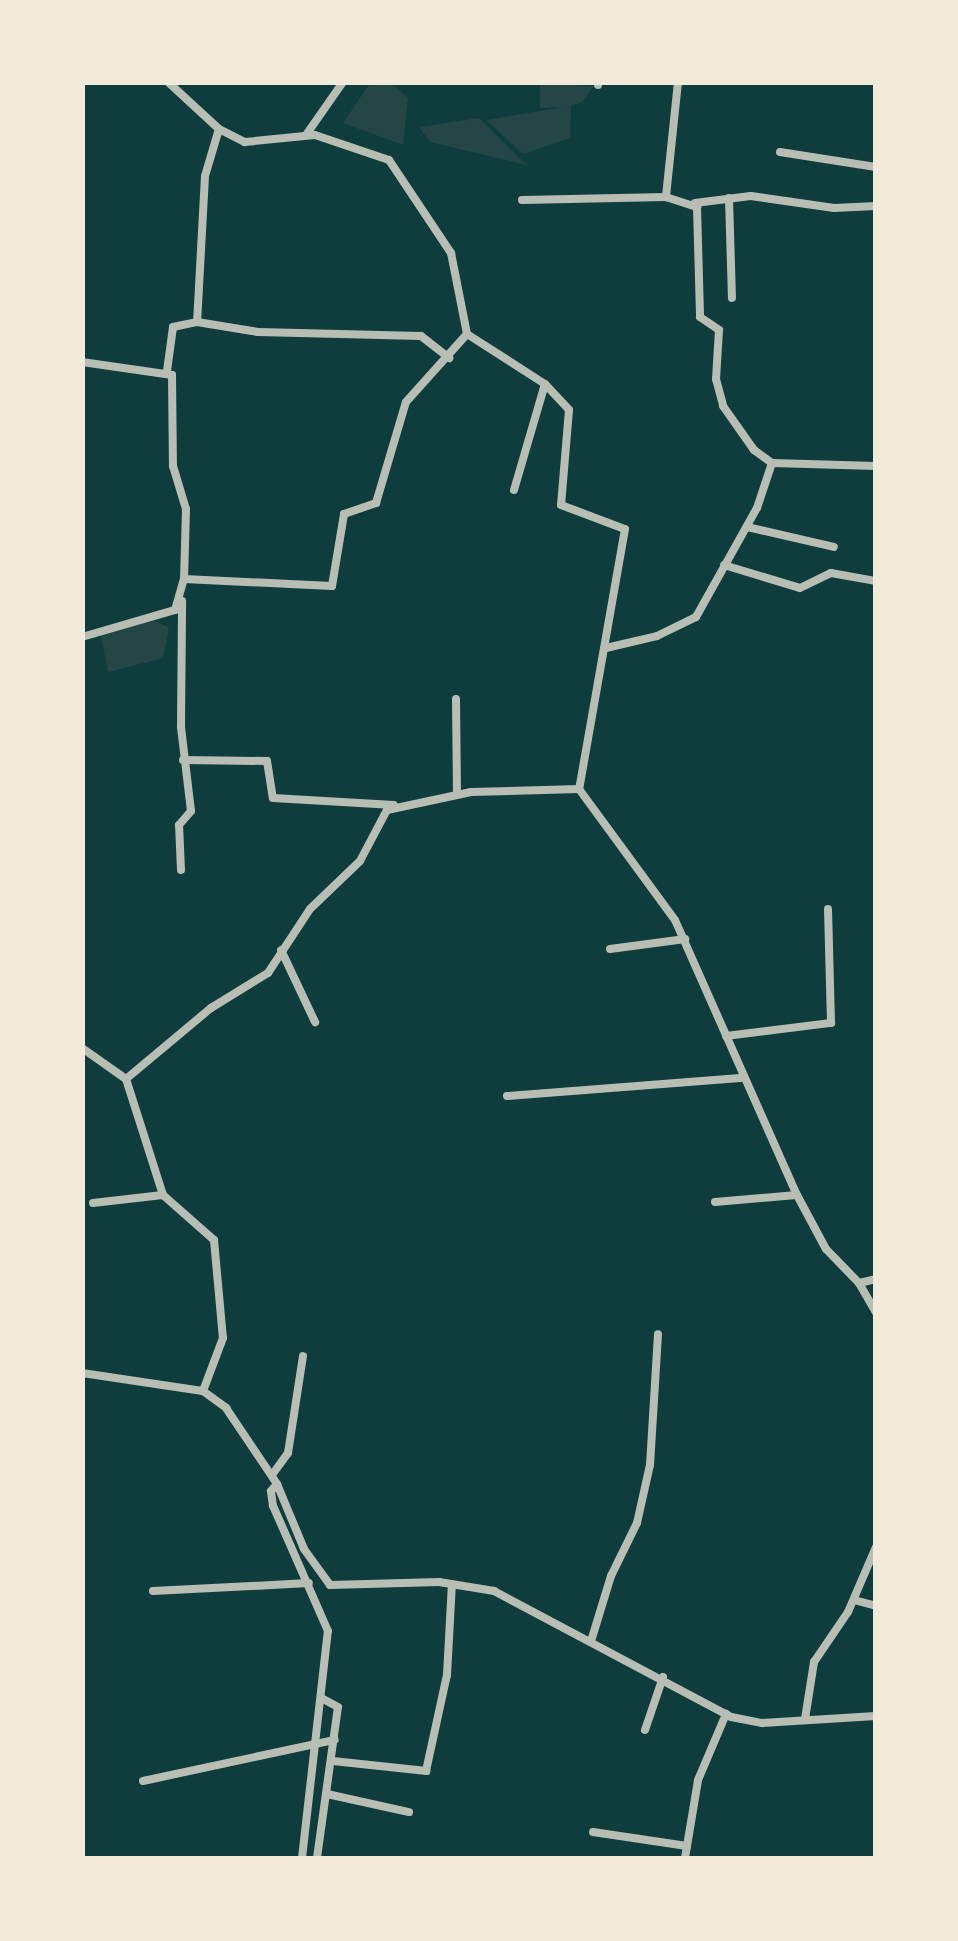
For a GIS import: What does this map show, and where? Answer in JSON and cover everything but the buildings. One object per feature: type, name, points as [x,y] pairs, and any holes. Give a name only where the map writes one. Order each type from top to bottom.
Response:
[{"type":"street","points":[[168,82],[219,128],[245,142],[306,135],[377,152],[396,169],[451,254],[467,334],[545,384],[565,403],[572,422],[562,505],[625,529],[580,790],[685,939],[797,1196],[832,1258],[860,1283],[876,1313]]},
{"type":"street","points":[[306,135],[343,82]]},
{"type":"street","points":[[678,82],[666,197],[670,204],[729,198],[876,206]]},
{"type":"street","points":[[198,322],[205,176],[219,128]]},
{"type":"street","points":[[780,152],[876,167]]},
{"type":"street","points":[[522,200],[666,197]]},
{"type":"street","points":[[729,198],[732,298]]},
{"type":"street","points":[[695,203],[700,317],[719,330],[719,399],[754,450],[772,464],[876,466]]},
{"type":"street","points":[[180,870],[178,825],[190,811],[183,760],[186,508],[173,466],[174,382],[167,371],[173,327],[198,322],[258,332],[421,336],[449,358]]},
{"type":"street","points":[[184,579],[332,586],[344,514],[376,503],[406,402],[467,334]]},
{"type":"street","points":[[82,362],[167,371]]},
{"type":"street","points":[[514,490],[545,384]]},
{"type":"street","points":[[606,648],[690,622],[747,527],[772,464]]},
{"type":"street","points":[[747,527],[834,547]]},
{"type":"street","points":[[724,565],[800,588],[831,573],[876,581]]},
{"type":"street","points":[[82,637],[175,610],[182,601]]},
{"type":"street","points":[[456,699],[457,794]]},
{"type":"street","points":[[183,760],[267,761],[273,798],[397,805],[457,794],[580,790]]},
{"type":"street","points":[[126,1079],[210,1008],[258,983],[310,909],[350,874],[382,816],[397,805]]},
{"type":"street","points":[[726,1036],[831,1023],[828,910]]},
{"type":"street","points":[[610,949],[685,939]]},
{"type":"street","points":[[281,950],[315,1022]]},
{"type":"street","points":[[82,1048],[126,1079],[162,1195],[194,1218],[216,1247],[222,1349],[203,1390]]},
{"type":"street","points":[[507,1096],[743,1078]]},
{"type":"street","points":[[93,1203],[162,1195]]},
{"type":"street","points":[[715,1202],[797,1196]]},
{"type":"street","points":[[860,1283],[876,1279]]},
{"type":"street","points":[[592,1638],[611,1576],[637,1523],[650,1464],[658,1334]]},
{"type":"street","points":[[272,1475],[288,1453],[303,1356]]},
{"type":"street","points":[[82,1373],[203,1390],[226,1408],[272,1475],[304,1549],[330,1585],[452,1584],[494,1591],[592,1638],[726,1714],[762,1723],[876,1716]]},
{"type":"street","points":[[277,1484],[270,1492],[273,1506],[328,1631],[302,1858]]},
{"type":"street","points":[[805,1719],[814,1662],[854,1600],[876,1547]]},
{"type":"street","points":[[153,1591],[309,1583]]},
{"type":"street","points":[[333,1760],[426,1771],[447,1675],[452,1584]]},
{"type":"street","points":[[854,1600],[876,1606]]},
{"type":"street","points":[[645,1730],[663,1677]]},
{"type":"street","points":[[317,1858],[338,1704],[320,1698]]},
{"type":"street","points":[[686,1858],[698,1780],[726,1714]]},
{"type":"street","points":[[143,1781],[335,1740]]},
{"type":"street","points":[[327,1794],[409,1812]]},
{"type":"street","points":[[594,1832],[688,1846]]},
{"type":"shaded area","points":[[370,83],[391,83],[408,98],[403,145],[343,123]]},
{"type":"shaded area","points":[[540,83],[594,86],[581,103],[571,105],[570,138],[523,154],[486,120],[564,107],[540,108]]},
{"type":"shaded area","points":[[479,118],[527,165],[430,142],[419,127]]},
{"type":"shaded area","points":[[153,620],[169,628],[163,658],[108,672],[101,636]]}]
